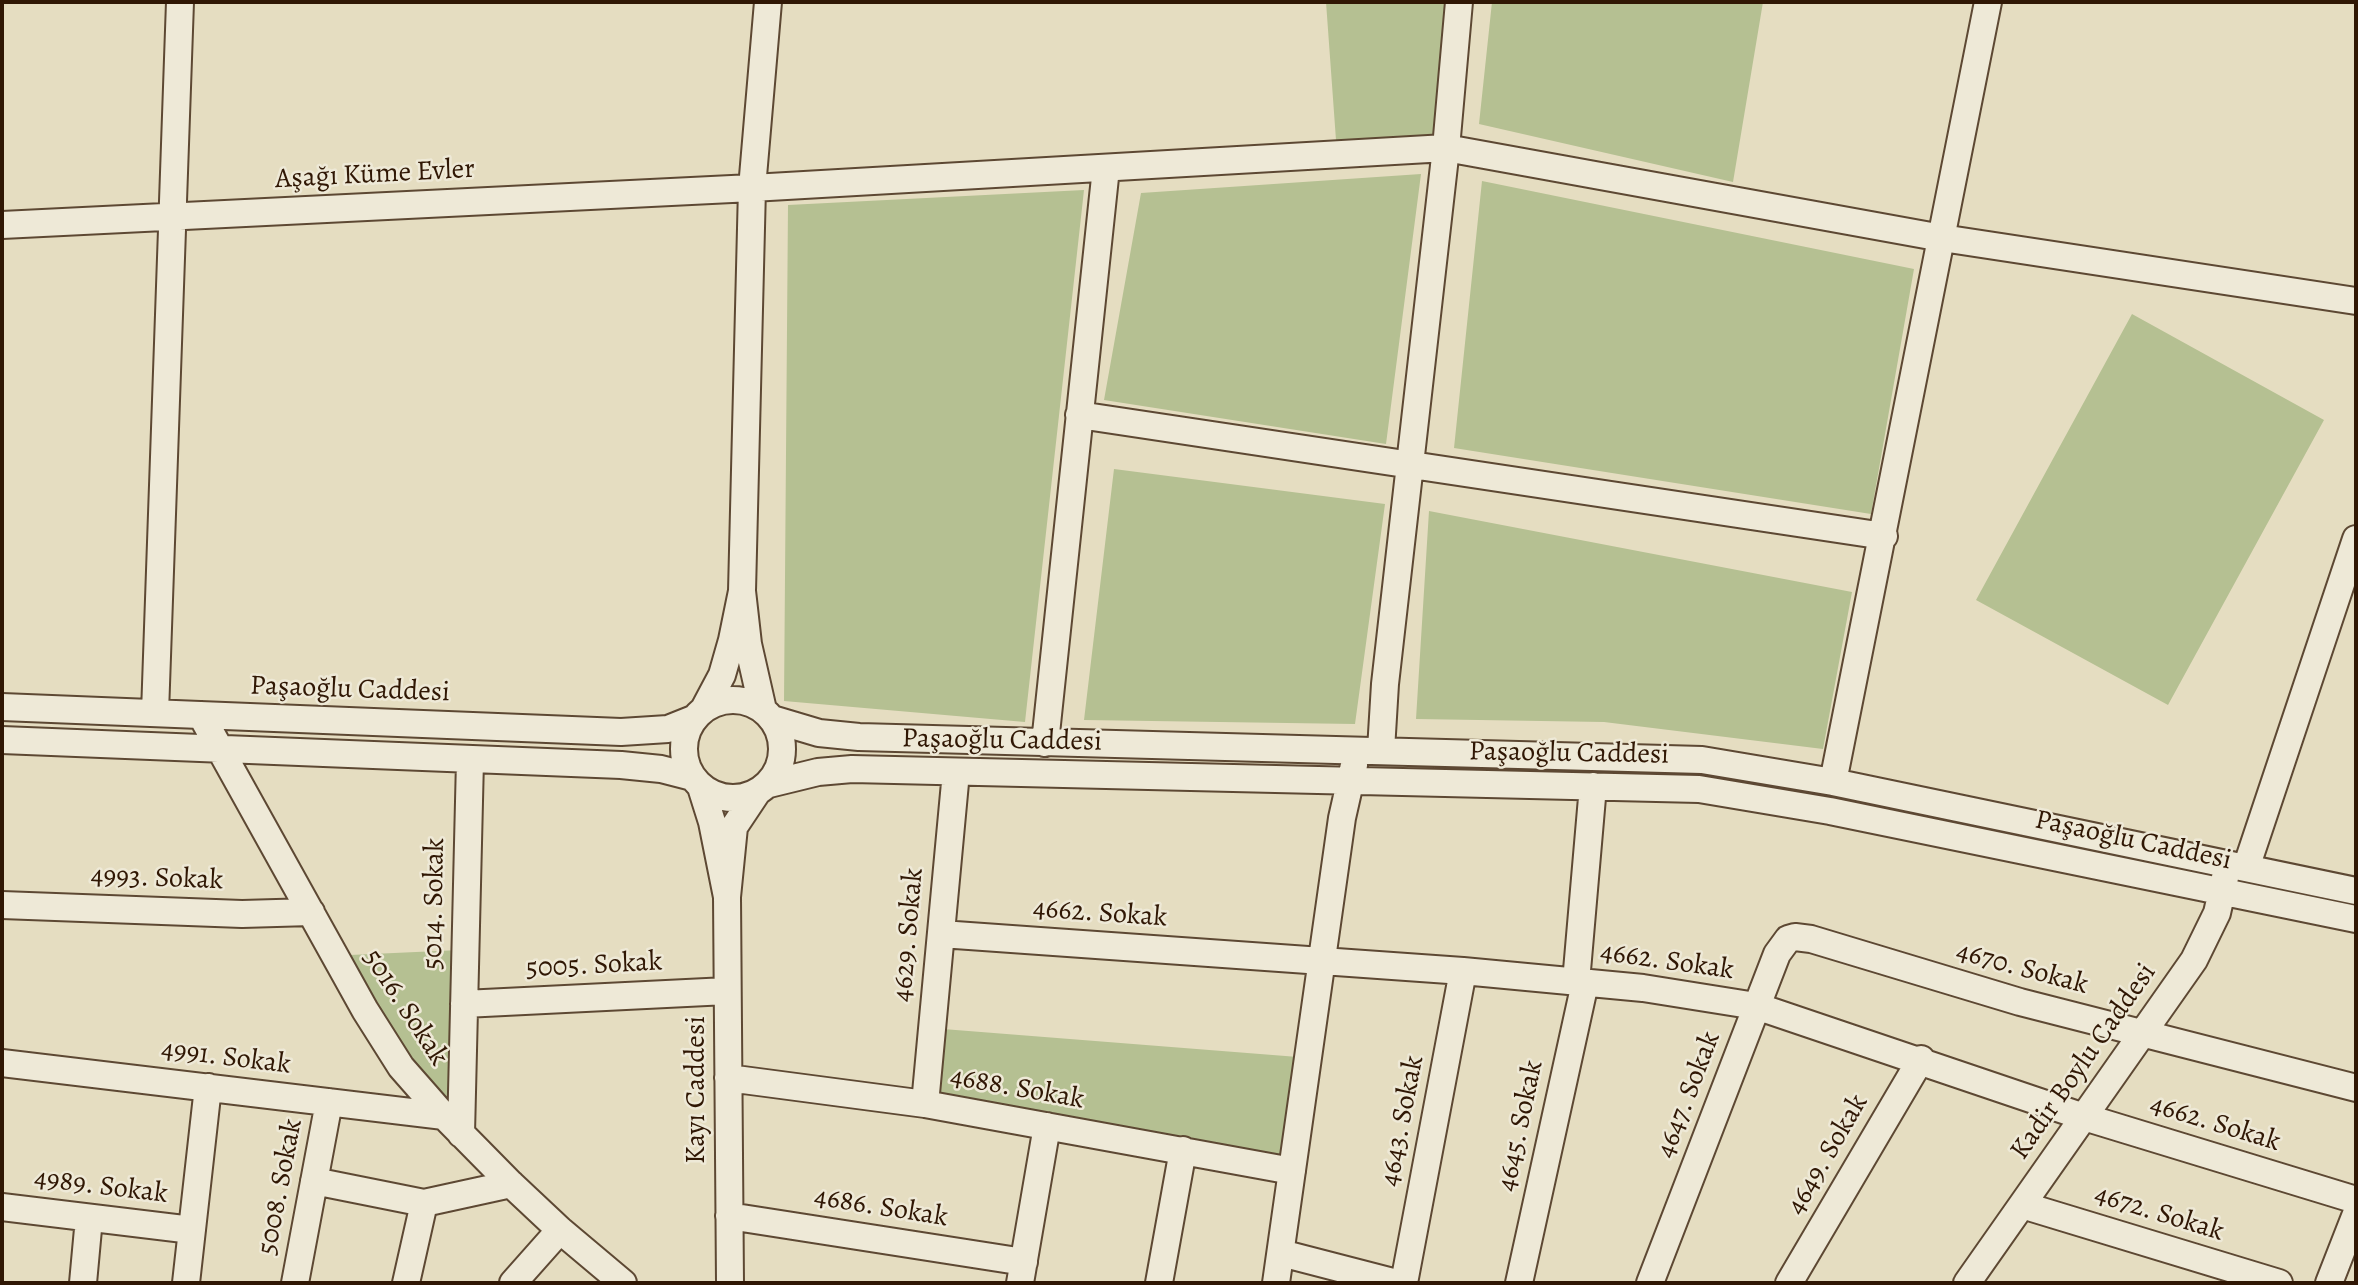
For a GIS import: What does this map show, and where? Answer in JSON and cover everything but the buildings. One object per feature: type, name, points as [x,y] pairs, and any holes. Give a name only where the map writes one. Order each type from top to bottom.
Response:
[{"type":"street","points":[[155,713],[180,2]]},
{"type":"street","points":[[1276,1283],[1342,818],[1350,780],[1370,750],[1385,684],[1446,148],[1459,2]]},
{"type":"street","points":[[1833,782],[1988,2]]},
{"type":"street","points":[[2,740],[640,766],[697,782],[725,798],[741,799],[762,789],[778,772],[782,741],[767,714],[748,644],[742,591],[752,188],[765,4]]},
{"type":"street","name":"Aşağı Küme Evler","points":[[2,225],[752,188],[1446,148],[1942,238],[2356,301]]},
{"type":"street","points":[[1045,743],[1106,168]]},
{"type":"street","points":[[1079,415],[1884,536]]},
{"type":"street","name":"Kadir Boylu Caddesi","points":[[1967,1283],[2194,960],[2209,933],[2222,891],[2237,866],[2356,540]]},
{"type":"street","points":[[697,782],[683,751],[685,734],[699,713],[729,652],[742,591]]},
{"type":"street","points":[[699,713],[721,701],[738,699],[767,714]]},
{"type":"street","name":"Paşaoğlu Caddesi","points":[[2,707],[621,732],[668,729],[699,713]]},
{"type":"street","name":"Paşaoğlu Caddesi","points":[[767,714],[819,733],[848,736],[1702,760],[1833,782],[2356,891]]},
{"type":"street","name":"5016. Sokak","points":[[201,715],[386,1044],[418,1088],[511,1184],[623,1283]]},
{"type":"street","name":"5014. Sokak","points":[[452,1125],[464,1004],[470,760]]},
{"type":"street","name":"Paşaoğlu Caddesi","points":[[762,789],[795,776],[833,770],[1699,789],[1757,797],[2356,919]]},
{"type":"street","name":"4629. Sokak","points":[[925,1104],[956,772]]},
{"type":"street","name":"Kayı Caddesi","points":[[697,782],[712,822],[727,897]]},
{"type":"street","name":"4645. Sokak","points":[[1518,1283],[1580,982],[1593,786]]},
{"type":"street","name":"Kayı Caddesi","points":[[730,1283],[727,897],[734,827],[762,789]]},
{"type":"street","name":"4993. Sokak","points":[[2,905],[242,914],[311,912]]},
{"type":"street","name":"4662. Sokak","points":[[941,934],[1463,971],[1580,982],[1756,1006],[1921,1059],[2084,1117],[2356,1200]]},
{"type":"street","name":"4670. Sokak","points":[[1795,937],[1811,939],[1959,985],[2356,1088]]},
{"type":"street","name":"4647. Sokak","points":[[1650,1283],[1756,1006],[1782,945],[1795,937]]},
{"type":"street","name":"4643. Sokak","points":[[1404,1283],[1463,971]]},
{"type":"street","name":"5005. Sokak","points":[[464,1004],[727,991]]},
{"type":"street","name":"4649. Sokak","points":[[1789,1283],[1921,1059]]},
{"type":"street","name":"4991. Sokak","points":[[2,1063],[329,1102],[452,1125]]},
{"type":"street","name":"4688. Sokak","points":[[728,1078],[925,1104],[1292,1171]]},
{"type":"street","points":[[186,1283],[208,1087]]},
{"type":"street","name":"5008. Sokak","points":[[295,1283],[329,1102]]},
{"type":"street","points":[[1022,1273],[1047,1126]]},
{"type":"street","points":[[1160,1283],[1182,1150]]},
{"type":"street","points":[[314,1181],[424,1203],[511,1184]]},
{"type":"street","points":[[406,1283],[424,1203]]},
{"type":"street","name":"4672. Sokak","points":[[2022,1205],[2279,1283]]},
{"type":"street","name":"4989. Sokak","points":[[2,1207],[192,1230]]},
{"type":"street","points":[[2329,1283],[2356,1214]]},
{"type":"street","name":"4686. Sokak","points":[[729,1216],[1022,1273]]},
{"type":"street","points":[[83,1283],[89,1218]]},
{"type":"street","points":[[513,1283],[560,1230]]},
{"type":"street","points":[[1281,1253],[1397,1283]]},
{"type":"green space","points":[[1326,2],[1448,2],[1437,137],[1336,140]]},
{"type":"green space","points":[[1492,2],[1763,2],[1733,182],[1479,124]]},
{"type":"green space","points":[[1421,174],[1386,444],[1104,400],[1141,193]]},
{"type":"green space","points":[[1482,181],[1914,269],[1871,514],[1454,448]]},
{"type":"green space","points":[[1084,190],[1025,722],[784,701],[788,205]]},
{"type":"green space","points":[[2132,314],[2324,420],[2168,705],[1976,600]]},
{"type":"green space","points":[[1114,469],[1385,504],[1355,724],[1084,720]]},
{"type":"green space","points":[[1429,511],[1852,592],[1823,749],[1604,722],[1416,719]]},
{"type":"green space","points":[[460,950],[451,1094],[443,1101],[408,1057],[350,955]]},
{"type":"green space","points":[[943,1029],[1298,1057],[1283,1160],[939,1097]]}]
